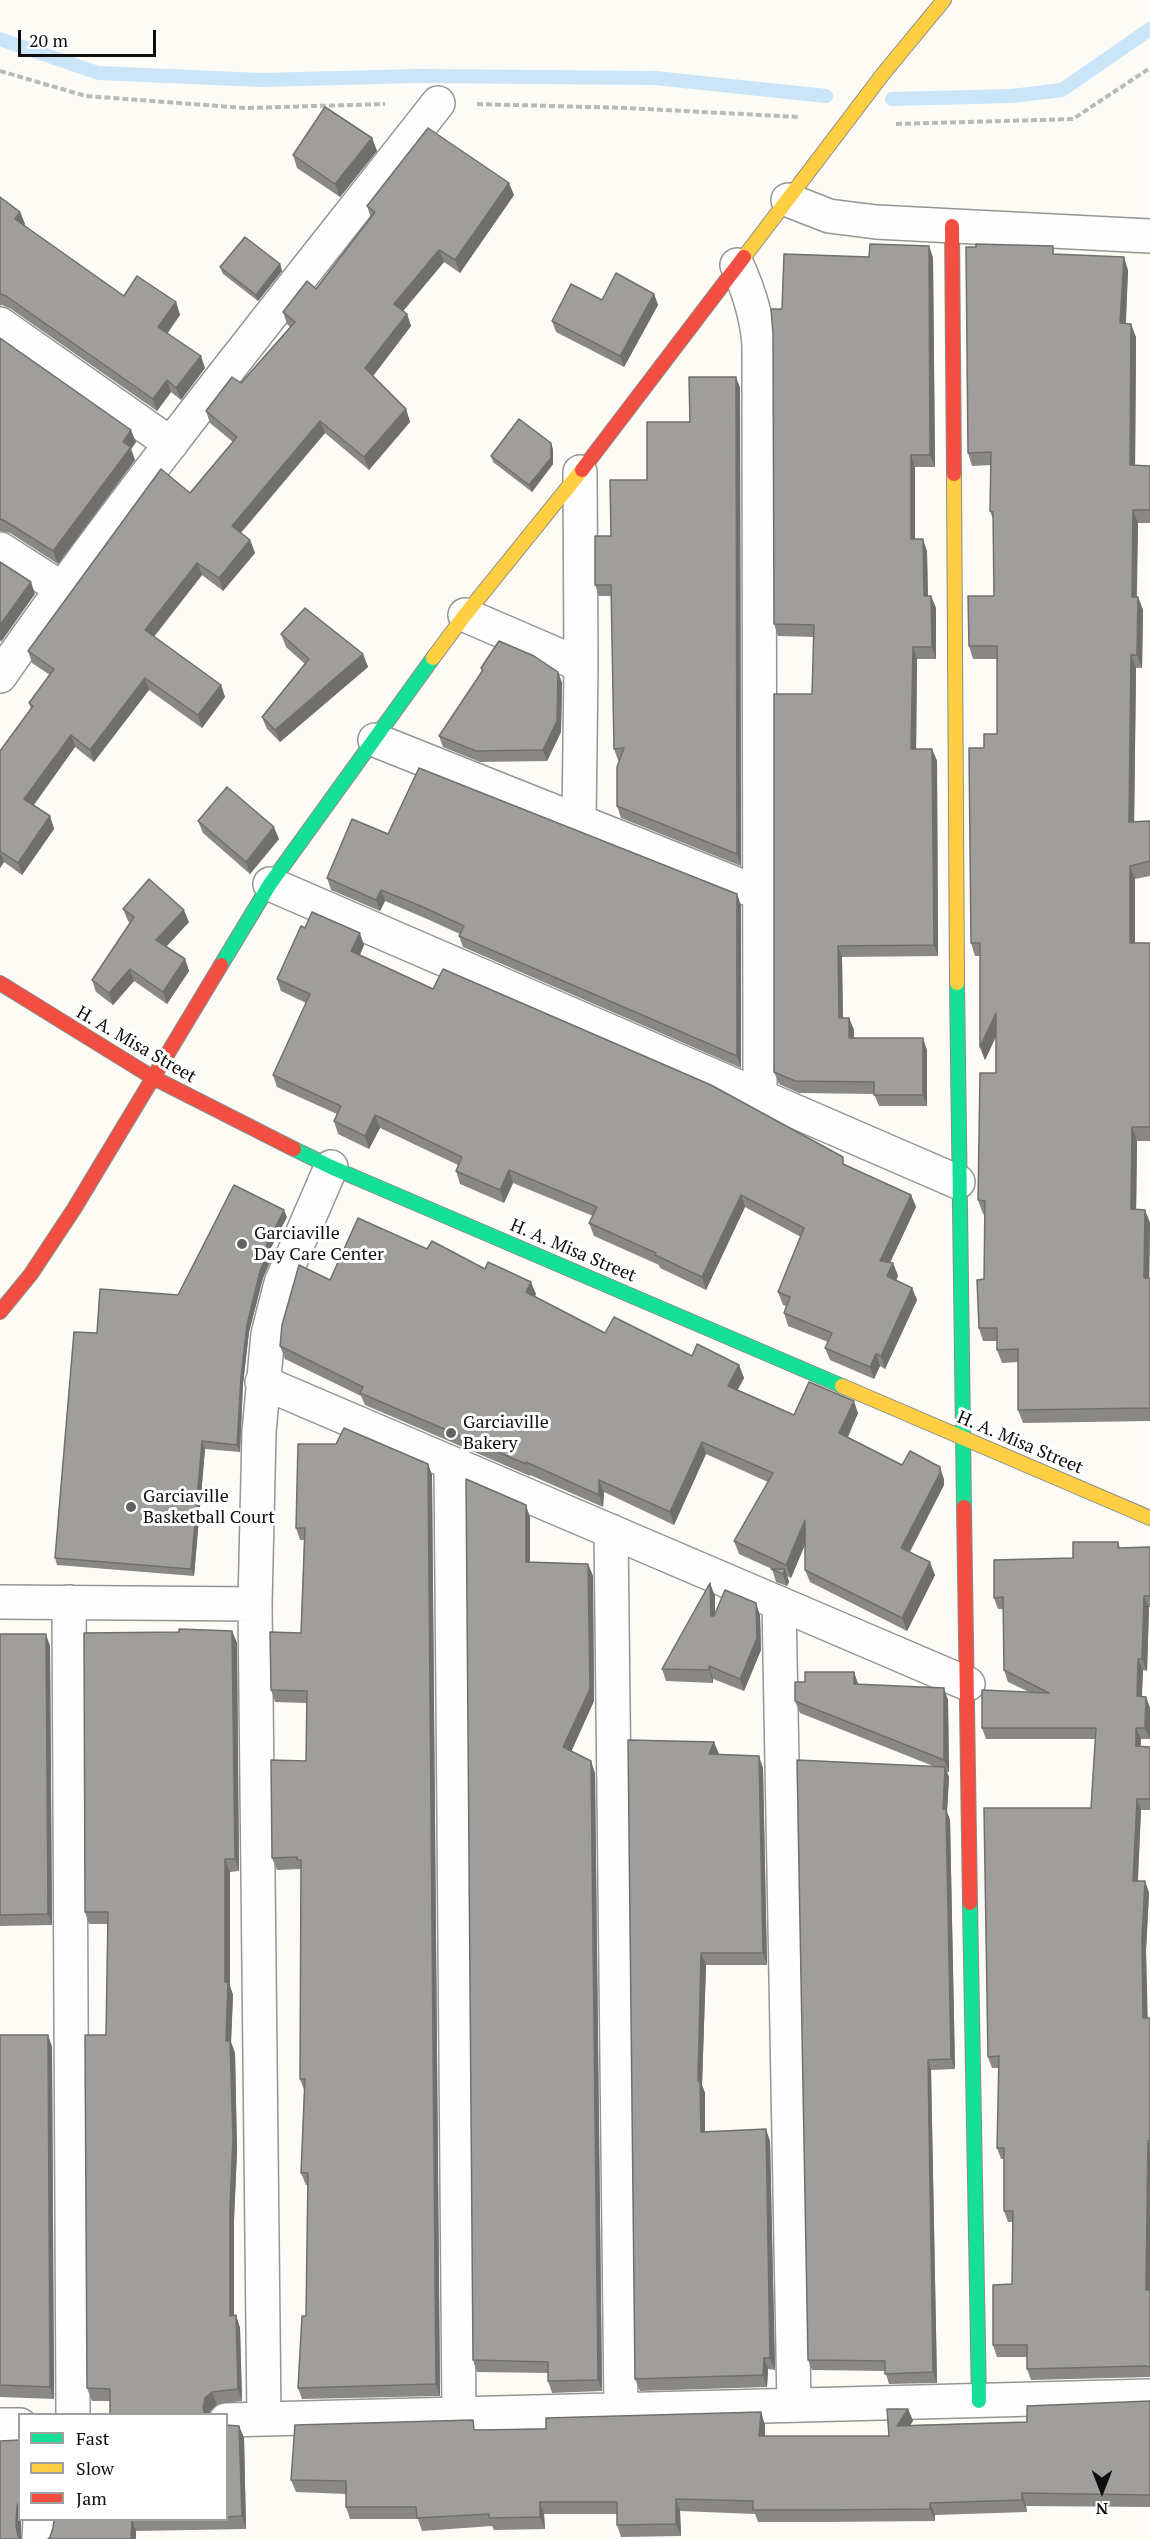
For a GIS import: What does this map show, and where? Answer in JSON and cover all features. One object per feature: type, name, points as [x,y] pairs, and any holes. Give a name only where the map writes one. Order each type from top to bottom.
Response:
[{"type":"street","points":[[0,1312],[31,1274],[74,1209],[270,884],[465,615],[580,472],[846,123],[944,0]]},
{"type":"street","points":[[0,676],[61,588],[171,444],[438,103]]},
{"type":"street","points":[[788,200],[829,216],[876,222],[1150,236]]},
{"type":"street","points":[[951,226],[958,1182],[979,2401]]},
{"type":"street","points":[[737,265],[752,302],[759,345],[760,1097]]},
{"type":"street","points":[[0,324],[171,444]]},
{"type":"street","points":[[579,822],[580,472]]},
{"type":"street","points":[[0,549],[61,588]]},
{"type":"street","points":[[465,615],[581,665]]},
{"type":"street","points":[[375,740],[759,893]]},
{"type":"street","points":[[270,884],[958,1182]]},
{"type":"street","name":"H. A. Misa Street","points":[[0,983],[152,1077],[331,1167],[1150,1518]]},
{"type":"street","points":[[264,2419],[255,1604],[262,1382],[268,1334],[281,1284],[331,1167]]},
{"type":"street","points":[[262,1382],[968,1683]]},
{"type":"street","points":[[451,1463],[459,2414]]},
{"type":"street","points":[[611,1531],[621,2410]]},
{"type":"street","points":[[0,1602],[255,1604]]},
{"type":"street","points":[[69,1602],[73,2413]]},
{"type":"street","points":[[779,1603],[794,2405]]},
{"type":"street","points":[[228,2420],[1150,2396]]},
{"type":"street","points":[[0,2425],[18,2425]]},
{"type":"street","points":[[39,2521],[39,2539]]},
{"type":"path","points":[[0,71],[86,96],[245,108],[438,103],[627,108],[794,116],[846,123],[882,124],[1073,119],[1150,68]]},
{"type":"building","points":[[325,107],[372,138],[335,184],[293,155]]},
{"type":"building","points":[[428,128],[509,183],[455,260],[439,250],[394,304],[407,314],[365,368],[406,409],[364,457],[320,421],[232,526],[250,540],[219,578],[197,563],[145,630],[221,685],[198,715],[145,678],[90,750],[71,735],[24,799],[50,816],[18,863],[0,851],[0,751],[33,706],[29,703],[54,669],[28,651],[161,469],[190,493],[237,437],[206,411],[232,377],[241,383],[295,322],[283,312],[307,281],[316,289],[375,212],[367,206]]},
{"type":"building","points":[[0,197],[20,212],[15,219],[124,296],[137,276],[176,302],[158,327],[201,356],[176,388],[167,380],[153,399],[0,294]]},
{"type":"building","points":[[245,237],[280,264],[256,295],[220,267]]},
{"type":"building","points":[[870,244],[929,246],[930,455],[911,455],[911,539],[923,539],[924,596],[931,596],[932,647],[913,647],[911,749],[932,749],[934,945],[838,946],[839,1018],[849,1018],[849,1038],[923,1038],[923,1095],[874,1095],[874,1082],[795,1081],[774,1072],[774,694],[812,694],[814,625],[774,624],[771,309],[782,309],[784,254],[869,257]]},
{"type":"building","points":[[976,244],[1053,246],[1053,254],[1124,257],[1120,323],[1131,324],[1130,465],[1150,466],[1150,510],[1133,510],[1132,597],[1138,597],[1137,655],[1131,655],[1129,822],[1150,821],[1150,861],[1130,866],[1130,943],[1150,943],[1150,1127],[1132,1127],[1131,1209],[1145,1210],[1144,1278],[1150,1278],[1150,1408],[1018,1410],[1018,1349],[997,1350],[997,1328],[979,1328],[977,1280],[984,1279],[985,1201],[978,1200],[980,1073],[996,1073],[996,1013],[980,1047],[980,943],[971,943],[969,748],[984,748],[984,734],[997,734],[997,646],[969,646],[968,596],[994,596],[993,512],[990,511],[991,452],[968,453],[966,247],[976,247]]},
{"type":"building","points":[[616,273],[654,294],[620,356],[552,321],[571,284],[602,300]]},
{"type":"building","points":[[0,338],[131,430],[123,442],[131,447],[53,551],[0,519]]},
{"type":"building","points":[[689,377],[736,377],[737,854],[617,806],[617,767],[624,748],[614,749],[611,585],[595,585],[595,536],[611,536],[610,480],[647,480],[647,422],[690,422]]},
{"type":"building","points":[[519,419],[551,443],[551,458],[529,485],[491,456]]},
{"type":"building","points":[[0,562],[31,582],[0,625]]},
{"type":"building","points":[[305,608],[363,654],[275,730],[262,717],[309,659],[281,634]]},
{"type":"building","points":[[499,641],[534,656],[558,672],[557,721],[543,750],[476,751],[439,736],[483,670],[481,668]]},
{"type":"building","points":[[419,768],[737,894],[737,1056],[459,936],[464,926],[423,907],[381,890],[376,900],[327,878],[352,819],[388,834]]},
{"type":"building","points":[[227,787],[274,827],[246,862],[198,821]]},
{"type":"building","points":[[149,879],[184,910],[156,940],[185,959],[163,992],[130,969],[109,993],[92,980],[134,917],[123,909]]},
{"type":"building","points":[[312,912],[360,933],[351,951],[433,989],[443,969],[711,1085],[843,1157],[843,1164],[911,1195],[880,1261],[893,1263],[887,1276],[912,1288],[881,1356],[876,1354],[870,1367],[825,1348],[832,1333],[784,1313],[790,1297],[778,1292],[804,1228],[741,1195],[702,1277],[655,1255],[656,1253],[589,1223],[597,1207],[509,1170],[500,1190],[456,1171],[462,1157],[375,1115],[365,1136],[334,1121],[341,1106],[273,1075],[310,994],[277,979],[301,926],[305,928]]},
{"type":"building","name":"Garciaville Basketball Court","points":[[234,1185],[284,1210],[263,1252],[267,1255],[260,1271],[247,1325],[237,1445],[202,1441],[191,1569],[55,1558],[74,1332],[97,1333],[100,1289],[178,1295]]},
{"type":"building","points":[[358,1218],[427,1249],[432,1241],[485,1269],[488,1262],[531,1282],[526,1292],[605,1333],[614,1317],[692,1356],[697,1344],[739,1365],[728,1386],[794,1415],[809,1382],[854,1401],[839,1433],[902,1465],[910,1451],[940,1467],[940,1473],[901,1548],[930,1562],[902,1618],[805,1570],[805,1520],[786,1565],[734,1541],[773,1473],[702,1442],[670,1512],[599,1480],[599,1495],[360,1393],[363,1387],[280,1346],[282,1325],[299,1265],[330,1280]]},
{"type":"building","points":[[344,1428],[428,1464],[436,2384],[298,2388],[302,2316],[306,2316],[308,2173],[301,2173],[305,2079],[300,2079],[301,1860],[297,1860],[297,1857],[272,1858],[271,1760],[306,1761],[307,1691],[271,1690],[270,1632],[301,1633],[305,1528],[296,1528],[298,1444],[336,1444]]},
{"type":"building","points":[[466,1479],[526,1505],[526,1562],[588,1564],[590,1689],[563,1747],[591,1761],[598,2380],[548,2381],[548,2362],[473,2360]]},
{"type":"building","points":[[1073,1542],[1118,1542],[1118,1548],[1150,1547],[1150,1596],[1144,1596],[1142,1659],[1138,1659],[1137,1696],[1146,1697],[1145,1728],[1136,1728],[1136,1746],[1150,1747],[1150,1799],[1137,1799],[1133,1881],[1145,1881],[1142,1939],[1143,2018],[1150,2018],[1150,2141],[1148,2141],[1146,2290],[1150,2290],[1150,2367],[1027,2369],[1027,2345],[993,2345],[993,2285],[1012,2284],[1013,2211],[1004,2211],[1004,2148],[997,2148],[999,2056],[988,2057],[984,1808],[1091,1808],[1096,1728],[982,1728],[982,1690],[1049,1693],[1004,1670],[1003,1597],[994,1598],[994,1560],[1073,1558]]},
{"type":"building","points":[[771,1569],[785,1569],[783,1574]]},
{"type":"building","points":[[710,1583],[711,1616],[714,1616],[725,1590],[756,1603],[757,1638],[740,1679],[709,1666],[709,1670],[662,1669]]},
{"type":"building","points":[[179,1629],[232,1631],[235,1859],[225,1859],[225,1982],[228,1982],[226,2041],[230,2041],[233,2139],[230,2207],[230,2316],[236,2315],[238,2389],[212,2392],[205,2398],[204,2413],[110,2413],[110,2389],[87,2388],[85,2035],[106,2035],[108,1912],[85,1912],[84,1633],[179,1632]]},
{"type":"building","points":[[0,1634],[46,1634],[48,1914],[0,1915]]},
{"type":"building","points":[[805,1672],[854,1672],[854,1684],[944,1688],[944,1760],[795,1701],[795,1682],[805,1682]]},
{"type":"building","points":[[628,1740],[714,1742],[709,1754],[759,1756],[763,1953],[701,1953],[698,2081],[700,2081],[701,2132],[766,2129],[770,2358],[764,2358],[763,2375],[635,2379]]},
{"type":"building","points":[[797,1760],[945,1767],[943,1809],[946,1809],[951,2059],[928,2060],[933,2372],[885,2374],[885,2361],[808,2360]]},
{"type":"building","points":[[0,2035],[48,2035],[50,2387],[0,2385]]},
{"type":"building","points":[[1150,2401],[1150,2495],[1022,2493],[1022,2500],[930,2503],[930,2509],[819,2510],[753,2510],[753,2501],[676,2499],[676,2524],[617,2525],[617,2502],[540,2502],[540,2517],[489,2518],[489,2514],[417,2518],[416,2507],[346,2507],[346,2481],[291,2480],[295,2425],[473,2420],[474,2430],[546,2429],[546,2418],[761,2412],[759,2436],[889,2436],[887,2409],[908,2409],[897,2426],[1027,2422],[1027,2406]]},
{"type":"building","points":[[228,2425],[239,2426],[242,2516],[228,2517]]},
{"type":"building","points":[[18,2440],[16,2526],[21,2539],[0,2539],[0,2441]]},
{"type":"building","points":[[54,2521],[132,2521],[131,2539],[48,2539]]},
{"type":"waterway","points":[[892,99],[1012,96],[1062,90],[1150,29]]},
{"type":"waterway","points":[[0,39],[98,73],[261,80],[418,76],[655,78],[826,96]]},
{"type":"traffic: fast","points":[[221,965],[270,884],[433,658]]},
{"type":"traffic: fast","points":[[957,983],[964,1507]]},
{"type":"traffic: fast","points":[[294,1149],[331,1167],[842,1386]]},
{"type":"traffic: fast","points":[[970,1903],[979,2401]]},
{"type":"traffic: slow","points":[[744,257],[883,74],[944,0]]},
{"type":"traffic: slow","points":[[433,658],[582,470]]},
{"type":"traffic: slow","points":[[954,474],[957,983]]},
{"type":"traffic: slow","points":[[842,1386],[1150,1518]]},
{"type":"traffic: jam","points":[[952,226],[954,474]]},
{"type":"traffic: jam","points":[[582,470],[744,257]]},
{"type":"traffic: jam","points":[[0,1312],[31,1274],[74,1209],[221,965]]},
{"type":"traffic: jam","points":[[0,983],[152,1077],[294,1149]]},
{"type":"traffic: jam","points":[[964,1507],[970,1903]]},
{"type":"place","name":"Garciaville Day Care Center","points":[[242,1244]]},
{"type":"place","name":"Garciaville Bakery","points":[[451,1433]]},
{"type":"place","name":"Garciaville Basketball Court","points":[[131,1507]]}]
